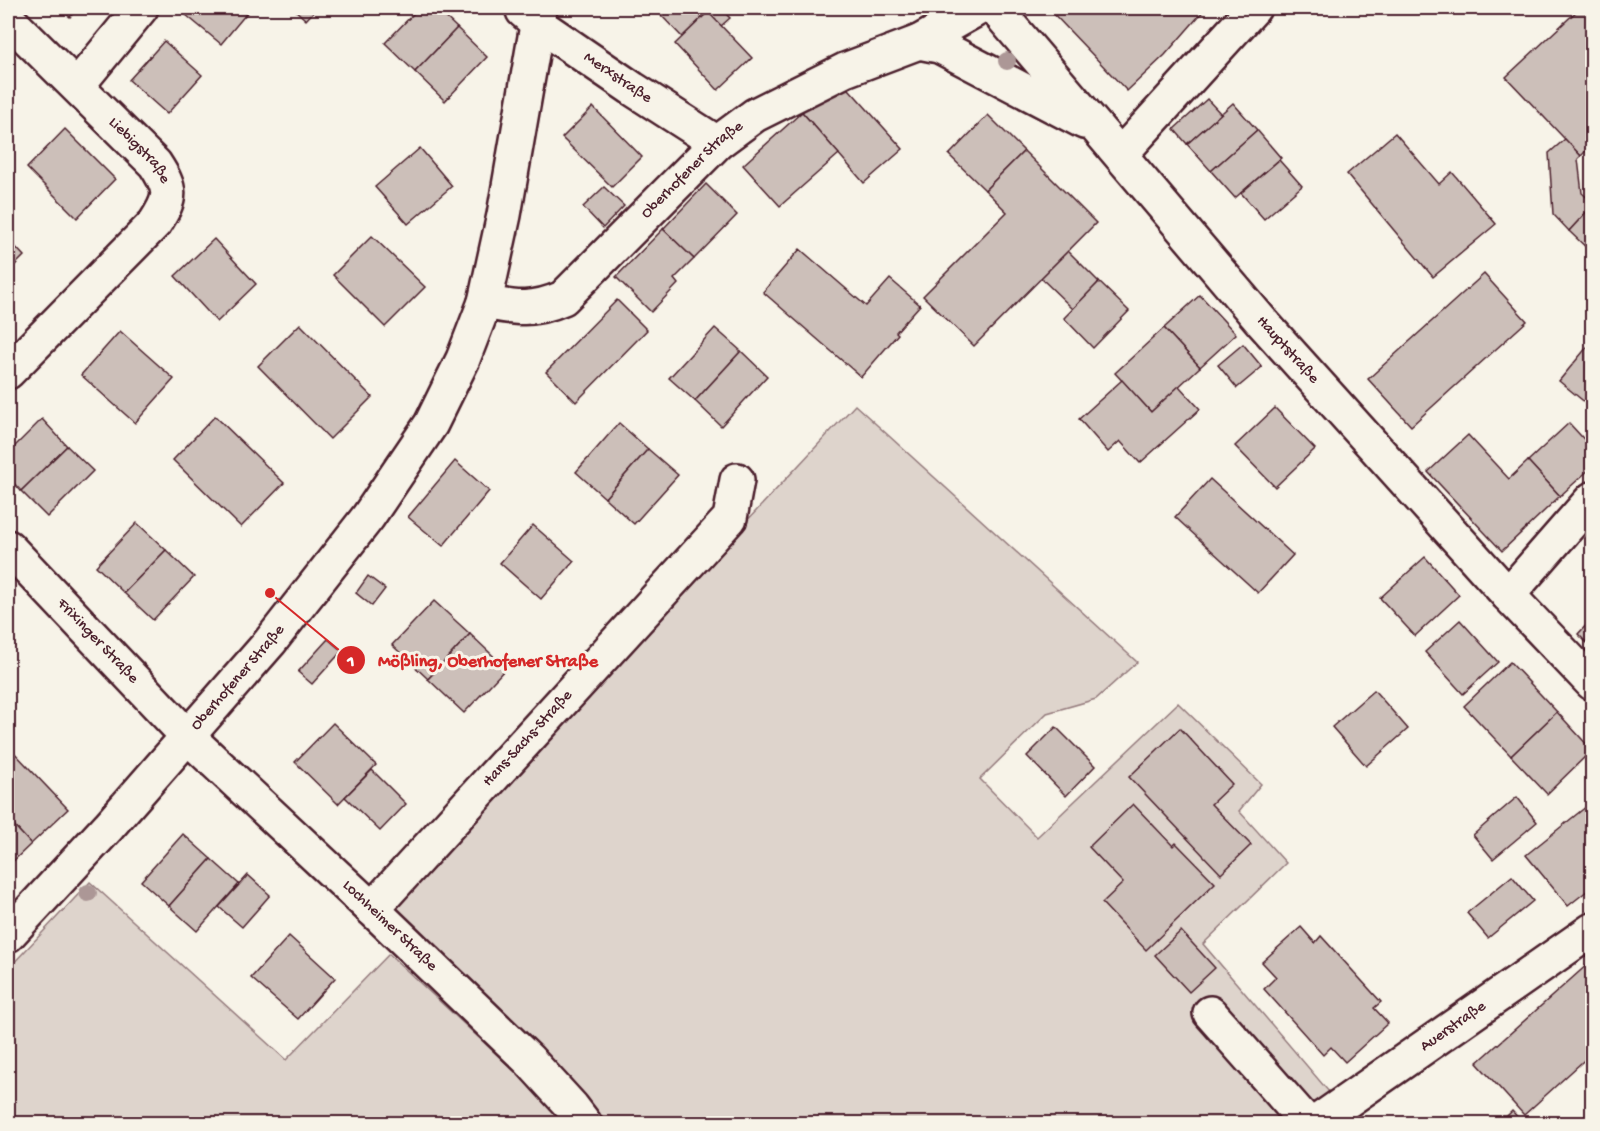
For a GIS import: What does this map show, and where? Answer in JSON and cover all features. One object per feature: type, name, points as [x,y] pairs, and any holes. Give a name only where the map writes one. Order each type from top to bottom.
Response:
[{"type":"street","points":[[77,86],[141,8]]},
{"type":"street","name":"Oberhofener Straße","points":[[485,302],[528,309],[547,305],[563,298],[717,143],[755,115],[835,75],[919,42],[979,8]]},
{"type":"street","name":"Hauptstraße","points":[[995,8],[1262,322],[1508,595],[1593,683]]},
{"type":"street","points":[[919,42],[939,46],[1111,142],[1254,8]]},
{"type":"street","name":"Oberhofener Straße","points":[[8,935],[109,826],[270,642],[368,518],[393,484],[431,424],[463,359],[485,302],[504,215],[532,13]]},
{"type":"street","name":"Merxstraße","points":[[532,13],[633,89],[717,143]]},
{"type":"street","name":"Liebigstraße","points":[[8,19],[155,165],[166,182],[168,194],[164,209],[155,224],[8,372]]},
{"type":"street","name":"Hans-Sachs-Straße","points":[[372,909],[730,518],[737,480]]},
{"type":"street","points":[[1508,595],[1593,499]]},
{"type":"street","name":"Frixinger Straße","points":[[8,547],[188,737]]},
{"type":"street","name":"Lochheimer Straße","points":[[188,737],[529,1060],[585,1124]]},
{"type":"street","name":"Auerstraße","points":[[1314,1124],[1593,930]]},
{"type":"street","points":[[1210,1013],[1308,1124]]},
{"type":"shaded area","points":[[855,405],[1137,662],[1096,699],[1047,713],[980,779],[1037,837],[1178,703],[1261,784],[1239,811],[1286,863],[1203,944],[1330,1093],[1286,1124],[605,1123],[569,1077],[395,907]]},
{"type":"shaded area","points":[[90,882],[286,1060],[389,954],[536,1091],[563,1123],[8,1124],[8,969]]},
{"type":"building","points":[[58,8],[78,8],[70,17]]},
{"type":"building","points":[[192,8],[251,8],[221,44],[186,15]]},
{"type":"building","points":[[293,8],[317,8],[306,20]]},
{"type":"building","points":[[419,8],[436,8],[457,28],[415,72],[385,43]]},
{"type":"building","points":[[654,8],[667,8],[660,14]]},
{"type":"building","points":[[667,8],[720,8],[730,18],[721,26],[708,12],[682,37],[660,14]]},
{"type":"building","points":[[1048,8],[1206,8],[1165,55],[1127,91]]},
{"type":"building","points":[[1580,8],[1592,8],[1592,145],[1581,156],[1506,77]]},
{"type":"building","points":[[708,12],[752,58],[718,90],[675,44]]},
{"type":"building","points":[[457,28],[487,57],[445,101],[415,72]]},
{"type":"building","points":[[164,41],[202,75],[167,114],[129,80]]},
{"type":"building","points":[[840,79],[903,149],[864,183],[802,112]]},
{"type":"building","points":[[1207,99],[1221,114],[1187,144],[1174,129]]},
{"type":"building","points":[[1233,103],[1257,130],[1211,171],[1187,144]]},
{"type":"building","points":[[593,107],[642,157],[612,187],[562,138]]},
{"type":"building","points":[[802,112],[839,154],[780,206],[743,165]]},
{"type":"building","points":[[988,115],[1024,151],[985,190],[949,155]]},
{"type":"building","points":[[65,129],[115,179],[77,218],[27,168]]},
{"type":"building","points":[[1257,130],[1281,158],[1235,198],[1211,171]]},
{"type":"building","points":[[1395,133],[1439,184],[1452,172],[1496,224],[1433,277],[1347,174]]},
{"type":"building","points":[[1565,139],[1581,156],[1578,159],[1582,193],[1592,202],[1592,206],[1569,231],[1553,214],[1549,153]]},
{"type":"building","points":[[420,148],[452,186],[408,224],[375,187]]},
{"type":"building","points":[[1024,151],[1096,223],[974,346],[923,296],[1007,212],[985,190]]},
{"type":"building","points":[[1279,160],[1302,186],[1264,219],[1241,193]]},
{"type":"building","points":[[706,184],[737,215],[694,259],[663,229]]},
{"type":"building","points":[[604,187],[624,206],[603,228],[583,207]]},
{"type":"building","points":[[1592,206],[1592,253],[1569,231]]},
{"type":"building","points":[[663,229],[694,259],[674,279],[678,284],[651,312],[616,277]]},
{"type":"building","points":[[372,236],[425,287],[385,327],[333,275]]},
{"type":"building","points":[[8,239],[24,256],[8,272]]},
{"type":"building","points":[[214,239],[256,284],[217,322],[175,276]]},
{"type":"building","points":[[800,249],[866,306],[890,279],[920,305],[861,377],[763,292]]},
{"type":"building","points":[[1068,251],[1099,282],[1073,309],[1041,278]]},
{"type":"building","points":[[1484,274],[1527,321],[1411,426],[1368,379]]},
{"type":"building","points":[[1099,282],[1129,311],[1093,348],[1064,318]]},
{"type":"building","points":[[1200,295],[1236,334],[1200,367],[1164,328]]},
{"type":"building","points":[[617,300],[647,330],[576,402],[546,372]]},
{"type":"building","points":[[300,324],[372,397],[330,439],[258,366]]},
{"type":"building","points":[[715,328],[741,351],[695,401],[669,378]]},
{"type":"building","points":[[1164,328],[1200,367],[1151,412],[1115,373]]},
{"type":"building","points":[[120,331],[174,379],[135,423],[81,375]]},
{"type":"building","points":[[1243,344],[1262,367],[1237,388],[1218,365]]},
{"type":"building","points":[[1587,347],[1592,352],[1592,398],[1587,404],[1559,381]]},
{"type":"building","points":[[741,351],[767,376],[721,426],[695,401]]},
{"type":"building","points":[[1122,380],[1151,412],[1179,386],[1200,409],[1140,463],[1120,441],[1108,452],[1079,419]]},
{"type":"building","points":[[1275,408],[1315,449],[1275,487],[1235,446]]},
{"type":"building","points":[[215,416],[284,483],[241,527],[173,460]]},
{"type":"building","points":[[42,419],[67,446],[21,491],[8,477],[8,453]]},
{"type":"building","points":[[619,423],[648,449],[605,498],[576,472]]},
{"type":"building","points":[[1569,423],[1592,448],[1592,467],[1560,496],[1528,461]]},
{"type":"building","points":[[1468,435],[1509,479],[1528,461],[1560,496],[1502,551],[1428,472]]},
{"type":"building","points":[[67,446],[93,471],[47,517],[21,491]]},
{"type":"building","points":[[648,449],[678,475],[634,524],[605,498]]},
{"type":"building","points":[[455,461],[489,491],[443,546],[408,517]]},
{"type":"building","points":[[1210,479],[1293,555],[1258,593],[1175,517]]},
{"type":"building","points":[[137,523],[166,550],[124,593],[96,566]]},
{"type":"building","points":[[533,525],[574,561],[541,599],[500,563]]},
{"type":"building","points":[[166,550],[194,577],[153,620],[124,593]]},
{"type":"building","points":[[1425,557],[1459,595],[1415,636],[1380,598]]},
{"type":"building","points":[[368,576],[385,589],[372,606],[356,593]]},
{"type":"building","points":[[434,601],[470,634],[428,679],[392,645]]},
{"type":"building","points":[[1592,619],[1592,648],[1578,634]]},
{"type":"building","points":[[1460,620],[1498,662],[1463,694],[1425,652]]},
{"type":"building","points":[[470,634],[506,668],[464,713],[428,679]]},
{"type":"building","points":[[328,639],[342,651],[312,684],[298,672]]},
{"type":"building","points":[[1510,662],[1557,712],[1511,756],[1464,706]]},
{"type":"building","points":[[1374,690],[1408,729],[1366,766],[1332,727]]},
{"type":"building","points":[[1557,712],[1592,750],[1547,794],[1511,756]]},
{"type":"building","points":[[333,723],[376,765],[338,804],[295,762]]},
{"type":"building","points":[[1056,727],[1095,766],[1066,796],[1027,756]]},
{"type":"building","points":[[1180,728],[1232,784],[1211,804],[1251,845],[1221,874],[1129,777]]},
{"type":"building","points":[[8,746],[68,809],[31,844],[8,819]]},
{"type":"building","points":[[372,770],[406,804],[380,831],[345,797]]},
{"type":"building","points":[[1517,797],[1537,822],[1493,859],[1473,835]]},
{"type":"building","points":[[1592,802],[1592,887],[1568,906],[1526,855]]},
{"type":"building","points":[[1133,804],[1173,846],[1176,843],[1215,883],[1146,950],[1102,903],[1123,883],[1089,847]]},
{"type":"building","points":[[8,819],[31,844],[8,866]]},
{"type":"building","points":[[183,834],[211,859],[169,906],[141,881]]},
{"type":"building","points":[[211,859],[239,884],[197,931],[169,906]]},
{"type":"building","points":[[248,875],[270,895],[242,927],[219,907]]},
{"type":"building","points":[[1512,876],[1533,901],[1488,938],[1467,913]]},
{"type":"building","points":[[1301,927],[1315,943],[1321,936],[1381,1002],[1374,1008],[1388,1023],[1345,1062],[1331,1047],[1323,1055],[1264,989],[1276,977],[1262,962]]},
{"type":"building","points":[[1181,931],[1215,968],[1189,992],[1155,955]]},
{"type":"building","points":[[289,936],[335,978],[298,1019],[251,978]]},
{"type":"building","points":[[1589,963],[1592,967],[1592,1053],[1524,1115],[1477,1063]]},
{"type":"building","points":[[1512,1111],[1524,1124],[1499,1124]]},
{"type":"place","name":"Mößling, Oberhofener Straße","points":[[270,593]]}]
